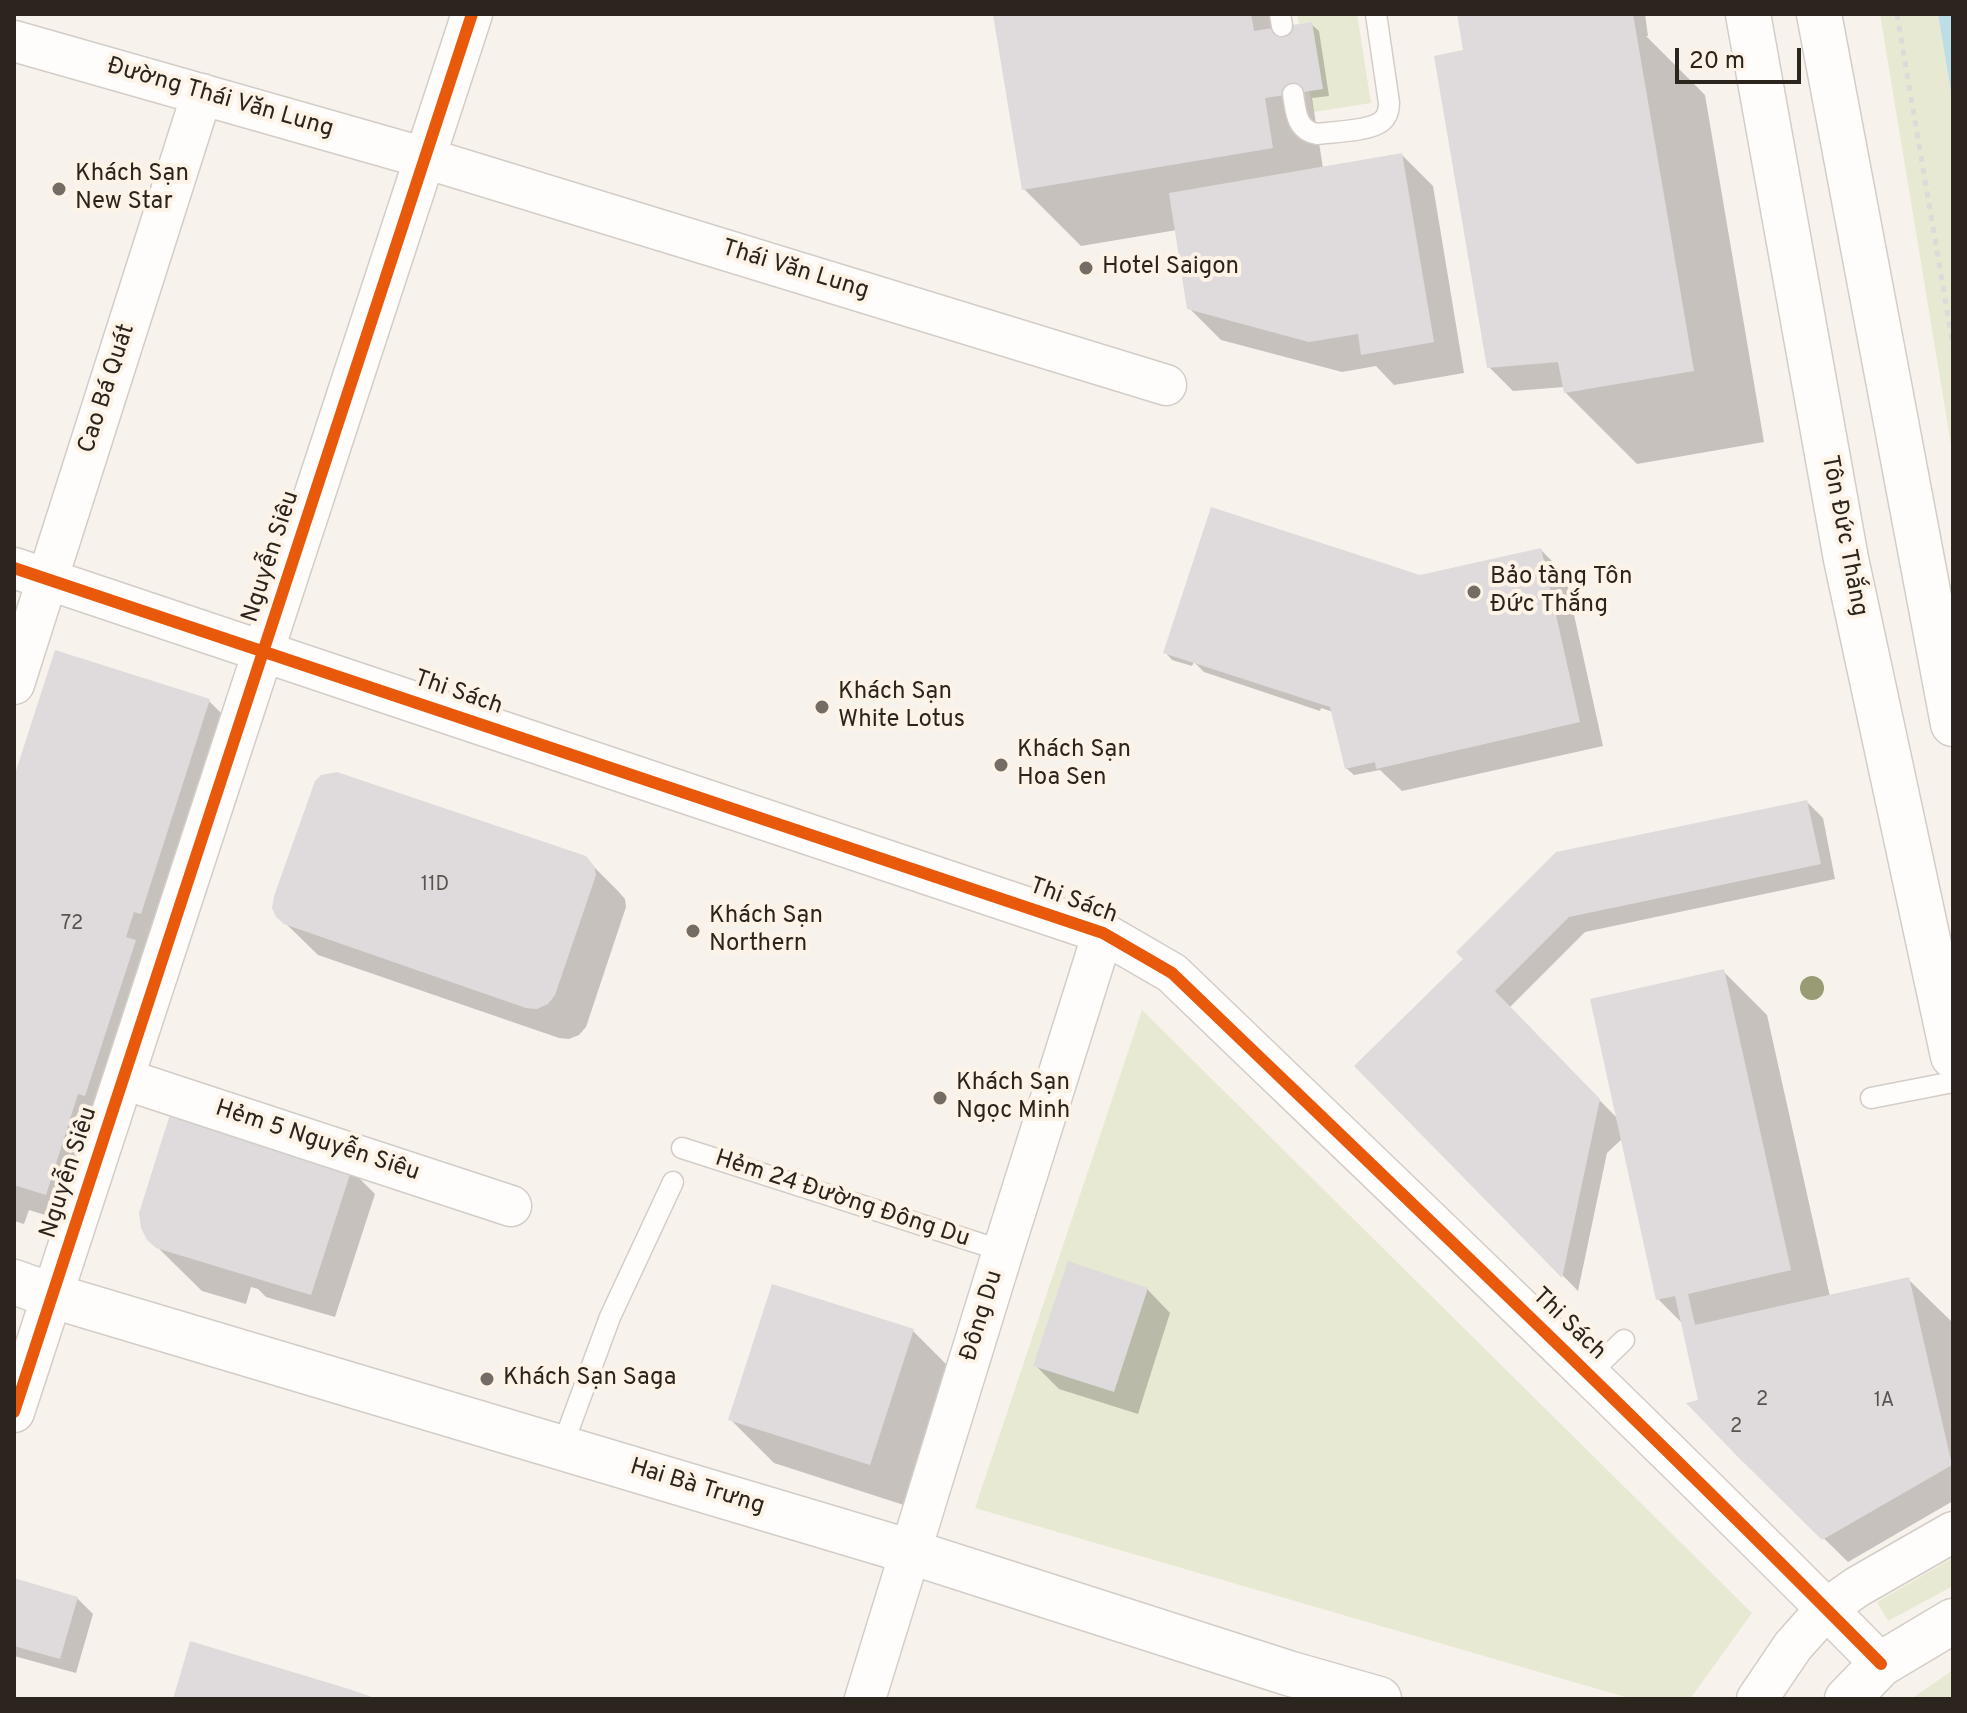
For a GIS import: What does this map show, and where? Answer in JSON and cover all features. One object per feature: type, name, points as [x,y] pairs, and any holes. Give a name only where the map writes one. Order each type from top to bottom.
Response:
[{"type":"main road","name":"Tôn Đức Thắng","points":[[1748,14],[1846,559],[1953,1056]]},
{"type":"main road","points":[[1819,14],[1953,724]]},
{"type":"main road","name":"Hai Bà Trưng","points":[[34,1289],[911,1552],[1284,1686],[1379,1699]]},
{"type":"main road","points":[[1847,1699],[1881,1664],[1953,1621]]},
{"type":"street","name":"Nguyễn Siêu","points":[[14,1412],[34,1289],[124,1079],[472,14]]},
{"type":"street","name":"Đường Thái Văn Lung","points":[[14,41],[425,158]]},
{"type":"street","name":"Cao Bá Quát","points":[[14,684],[31,574],[202,94]]},
{"type":"street","name":"Thái Văn Lung","points":[[425,158],[1166,385]]},
{"type":"street","name":"Thi Sách","points":[[31,574],[1103,933],[1172,973],[1588,1375],[1881,1664]]},
{"type":"street","name":"Đông Du","points":[[865,1699],[1103,933]]},
{"type":"street","name":"Hẻm 5 Nguyễn Siêu","points":[[124,1079],[511,1206]]},
{"type":"street","points":[[1757,1699],[1793,1646],[1826,1609],[1857,1587],[1953,1532]]},
{"type":"lane","points":[[1293,94],[1297,118],[1308,132],[1317,134],[1373,126],[1382,121],[1388,113],[1389,103],[1376,14]]},
{"type":"lane","points":[[1871,1098],[1953,1082]]},
{"type":"lane","name":"Hẻm 24 Đường Đông Du","points":[[682,1148],[1003,1251]]},
{"type":"lane","points":[[562,1447],[610,1317],[673,1182]]},
{"type":"lane","points":[[1588,1375],[1624,1340]]},
{"type":"path","points":[[1897,14],[1953,346]]},
{"type":"green space","points":[[1297,14],[1357,14],[1371,103],[1314,112],[1309,91],[1312,22],[1299,24]]},
{"type":"green space","points":[[1880,14],[1938,14],[1953,104],[1953,457]]},
{"type":"green space","points":[[1142,1010],[1752,1613],[1690,1699],[1632,1699],[975,1508]]},
{"type":"green space","points":[[1953,1558],[1953,1586],[1888,1621],[1877,1602]]},
{"type":"green space","points":[[1953,1670],[1953,1699],[1911,1699]]},
{"type":"water","points":[[1938,14],[1953,14],[1953,104]]},
{"type":"building","points":[[1251,14],[1254,31],[1312,22],[1323,89],[1265,98],[1273,148],[1022,190],[993,15]]},
{"type":"building","points":[[1457,14],[1633,14],[1694,371],[1564,393],[1558,362],[1487,368],[1434,56],[1463,50]]},
{"type":"building","points":[[1402,153],[1434,342],[1361,355],[1358,334],[1309,342],[1187,309],[1169,193]]},
{"type":"building","points":[[1211,507],[1420,575],[1541,548],[1580,722],[1376,769],[1375,762],[1345,769],[1330,707],[1163,653]]},
{"type":"building","points":[[55,650],[210,699],[141,914],[134,912],[126,937],[136,940],[85,1096],[78,1094],[46,1195],[14,1185],[14,777]]},
{"type":"building","points":[[337,772],[586,856],[594,866],[596,875],[555,995],[548,1004],[537,1009],[526,1008],[284,924],[276,917],[272,908],[274,896],[315,781],[321,775]]},
{"type":"building","points":[[1807,800],[1821,864],[1569,917],[1495,991],[1600,1099],[1562,1278],[1354,1066],[1463,959],[1456,952],[1556,852]]},
{"type":"building","points":[[1724,969],[1791,1270],[1688,1294],[1695,1325],[1909,1277],[1952,1465],[1822,1540],[1686,1403],[1698,1400],[1675,1296],[1656,1300],[1590,999]]},
{"type":"building","points":[[171,1111],[352,1168],[311,1295],[156,1248],[147,1240],[139,1213]]},
{"type":"building","points":[[1068,1261],[1148,1288],[1114,1392],[1033,1366]]},
{"type":"building","points":[[772,1284],[914,1329],[870,1465],[728,1420]]},
{"type":"building","points":[[14,1578],[78,1597],[60,1659],[14,1646]]},
{"type":"building","points":[[190,1641],[349,1689],[378,1699],[173,1699]]},
{"type":"cycle path","points":[[14,1412],[472,14]]},
{"type":"cycle path","points":[[14,568],[1103,933],[1172,973],[1617,1402],[1881,1664]]},
{"type":"place","name":"Khách Sạn New Star","points":[[59,189]]},
{"type":"place","name":"Hotel Saigon","points":[[1086,268]]},
{"type":"place","name":"Bảo tàng Tôn Đức Thắng","points":[[1474,592]]},
{"type":"place","name":"Khách Sạn White Lotus","points":[[822,707]]},
{"type":"place","name":"Khách Sạn Hoa Sen","points":[[1001,765]]},
{"type":"place","name":"Khách Sạn Northern","points":[[693,931]]},
{"type":"place","name":"Khách Sạn Ngọc Minh","points":[[940,1098]]},
{"type":"place","name":"Khách Sạn Saga","points":[[487,1379]]}]
